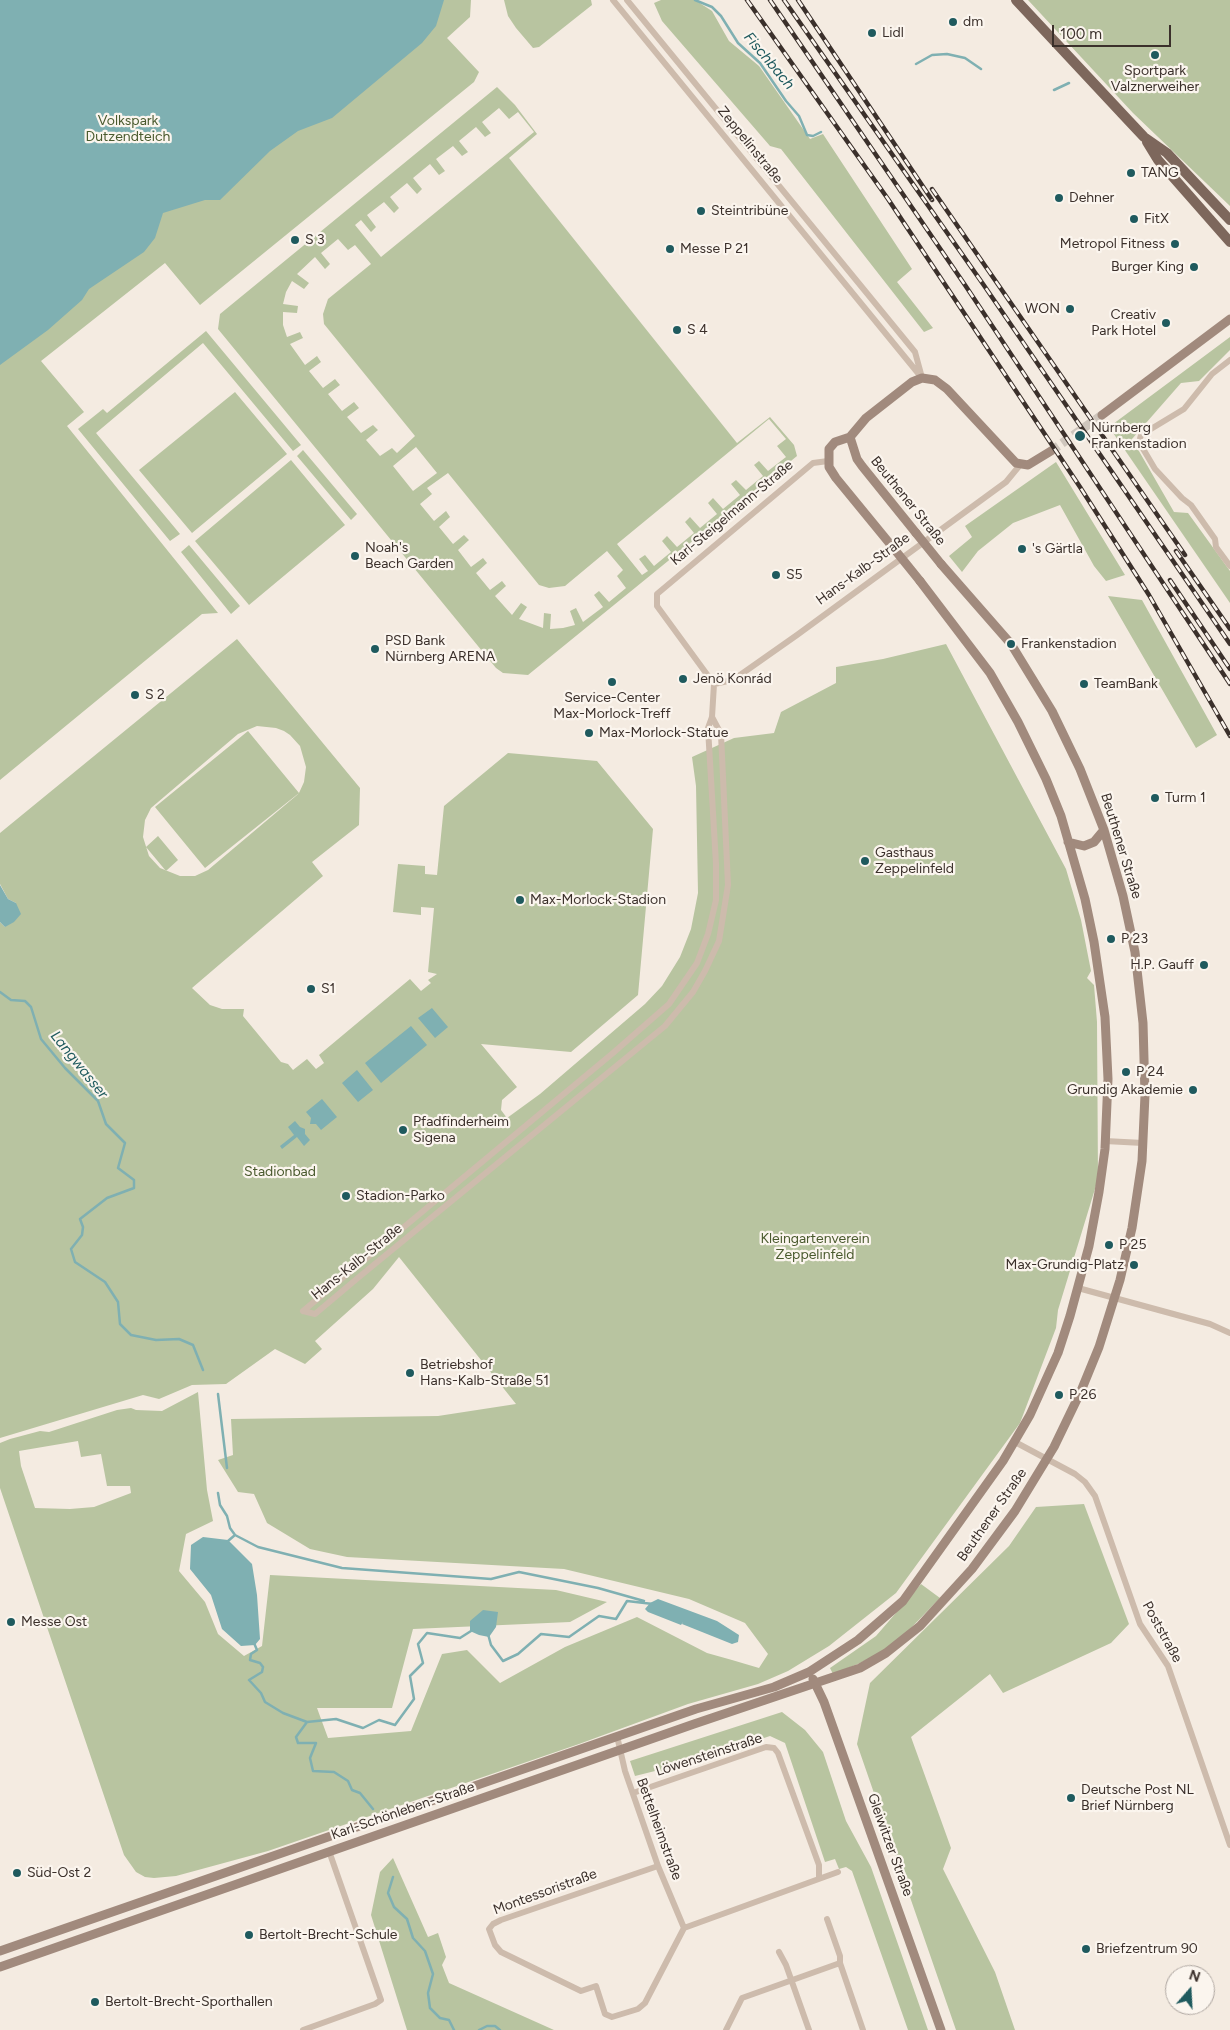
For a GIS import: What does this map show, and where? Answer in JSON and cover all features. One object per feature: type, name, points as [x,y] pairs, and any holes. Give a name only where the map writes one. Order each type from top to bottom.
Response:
[{"type":"main road","points":[[1016,0],[1144,137],[1158,160],[1230,242]]},
{"type":"main road","points":[[1144,137],[1167,153],[1230,220]]},
{"type":"main road","points":[[1102,414],[1230,319]]},
{"type":"main road","points":[[828,461],[829,449],[836,442],[850,437],[866,418],[912,382],[922,378]]},
{"type":"main road","name":"Zeppelinstraße","points":[[922,378],[935,380],[947,390],[999,447],[1013,461],[1020,465]]},
{"type":"main road","name":"Beuthener Straße","points":[[816,1684],[855,1670],[879,1658],[905,1640],[920,1626],[958,1586],[986,1552],[1015,1511],[1047,1458],[1081,1391],[1096,1355],[1115,1298],[1134,1215],[1143,1143],[1146,1072],[1140,987],[1128,915],[1104,830],[1065,736],[1034,679],[1003,632],[941,564],[862,466],[857,459],[850,437]]},
{"type":"main road","name":"Hans-Kalb-Straße","points":[[1020,465],[1032,464],[1051,451]]},
{"type":"main road","name":"Beuthener Straße","points":[[809,1672],[858,1640],[903,1600],[970,1509],[1015,1442],[1053,1364],[1078,1288],[1096,1211],[1105,1141],[1108,1058],[1103,994],[1088,912],[1068,842],[1046,779],[1004,696],[974,650],[836,478],[829,467],[828,461]]},
{"type":"main road","points":[[1068,842],[1084,846],[1094,842],[1104,830]]},
{"type":"main road","name":"Gleiwitzer Straße","points":[[809,1672],[816,1684],[889,1881],[941,2030]]},
{"type":"main road","name":"Karl-Schönleben-Straße","points":[[0,1951],[617,1736],[710,1704],[774,1686],[809,1672]]},
{"type":"main road","name":"Karl-Schönleben-Straße","points":[[0,1967],[620,1750],[816,1684]]},
{"type":"main road","points":[[330,1851],[329,1845],[332,1836]]},
{"type":"street","name":"Zeppelinstraße","points":[[613,0],[922,378]]},
{"type":"street","name":"Zeppelinstraße","points":[[627,0],[915,352],[922,378]]},
{"type":"street","points":[[1230,360],[1212,374],[1184,409],[1142,436],[1139,442],[1156,470],[1191,505],[1215,539],[1216,547],[1230,566]]},
{"type":"street","name":"Karl-Steigelmann-Straße","points":[[714,684],[657,606],[657,594],[813,463],[828,461]]},
{"type":"street","name":"Hans-Kalb-Straße","points":[[712,717],[721,734],[728,885],[719,941],[693,992],[665,1026],[315,1314],[303,1311],[669,1004],[697,963],[708,934],[716,900],[716,864],[708,728],[712,717],[714,684],[733,680],[797,635],[1006,482],[1020,465]]},
{"type":"street","points":[[716,864],[728,863]]},
{"type":"street","points":[[537,1116],[544,1126]]},
{"type":"street","points":[[1105,1141],[1143,1143]]},
{"type":"street","points":[[1078,1288],[1210,1324],[1230,1333]]},
{"type":"street","name":"Poststraße","points":[[1015,1442],[1047,1458],[1080,1478],[1095,1496],[1140,1624],[1168,1666],[1230,1845]]},
{"type":"street","name":"Bettelheimstraße","points":[[617,1736],[633,1794],[658,1866],[684,1928]]},
{"type":"street","name":"Löwensteinstraße","points":[[633,1794],[766,1747],[774,1748],[778,1753],[815,1855],[819,1878]]},
{"type":"street","points":[[303,2030],[375,2004],[381,2000],[330,1851]]},
{"type":"street","name":"Montessoristraße","points":[[658,1866],[501,1920],[493,1924],[489,1929],[495,1945],[501,1952],[581,1991],[596,1986],[605,2014],[612,2017],[638,2009],[645,2003],[684,1928]]},
{"type":"street","points":[[684,1928],[838,1872]]},
{"type":"street","points":[[827,1919],[863,2030]]},
{"type":"street","points":[[779,1952],[791,1979],[809,2030]]},
{"type":"street","points":[[726,2030],[742,1998],[840,1963]]},
{"type":"green space","points":[[0,0],[471,0],[470,17],[447,38],[479,72],[474,82],[200,305],[165,263],[41,361],[84,412],[67,426],[218,613],[202,614],[0,780]]},
{"type":"green space","points":[[504,0],[591,0],[592,5],[539,47],[533,48],[508,16]]},
{"type":"green space","points":[[661,0],[695,0],[712,11],[729,41],[759,66],[810,139],[823,134],[912,269],[897,282],[933,328],[924,332],[781,149],[770,146],[662,21],[654,3]]},
{"type":"green space","name":"Sportpark Valznerweiher","points":[[1028,0],[1230,0],[1230,206],[1133,113]]},
{"type":"green space","points":[[497,87],[515,105],[537,134],[509,158],[737,443],[770,417],[794,445],[797,456],[528,675],[503,673],[496,668],[218,329],[220,314]],"holes":[[[499,108],[509,119],[518,112],[534,132],[381,257],[355,225],[361,220],[371,232],[376,227],[367,215],[384,202],[394,213],[399,208],[390,197],[407,183],[417,194],[422,189],[413,178],[430,164],[439,175],[445,171],[436,159],[453,146],[462,156],[468,152],[459,141],[476,127],[485,137],[491,133],[482,122]],[[338,239],[348,250],[355,245],[371,264],[328,299],[323,314],[324,324],[415,436],[397,453],[392,448],[380,456],[366,440],[378,430],[373,425],[361,433],[347,417],[359,408],[354,402],[342,411],[328,394],[340,385],[335,379],[323,388],[309,371],[321,362],[317,356],[305,365],[290,344],[303,338],[300,332],[287,337],[283,325],[283,312],[297,313],[298,306],[283,304],[286,292],[292,281],[304,289],[309,283],[297,274],[315,257],[325,269],[330,264],[321,253]],[[769,419],[786,439],[777,446],[786,457],[768,471],[759,461],[754,465],[763,476],[746,490],[736,480],[731,484],[740,495],[723,509],[713,498],[708,503],[717,514],[700,528],[690,517],[685,522],[694,533],[677,547],[667,536],[662,541],[671,552],[654,566],[645,555],[639,559],[648,571],[642,575],[617,544]],[[416,447],[437,473],[413,491],[393,466]],[[448,473],[539,585],[549,588],[565,586],[607,551],[623,570],[617,576],[626,588],[609,602],[599,591],[594,595],[603,607],[583,622],[576,608],[570,611],[575,625],[550,629],[551,614],[544,613],[543,628],[519,619],[527,607],[521,603],[512,615],[495,596],[506,586],[502,581],[490,590],[476,573],[487,563],[483,558],[471,567],[458,550],[469,540],[464,535],[453,544],[439,527],[450,517],[446,511],[434,521],[420,504],[432,494],[427,488]]]},
{"type":"green space","points":[[206,331],[301,445],[293,451],[203,343],[96,433],[180,534],[170,541],[78,429],[103,409],[107,413]]},
{"type":"green space","points":[[1230,337],[1230,350],[1199,381],[1181,383],[1132,439],[1174,512],[1188,513],[1230,571],[1230,603],[1109,427]]},
{"type":"green space","points":[[235,392],[287,454],[192,533],[139,470]]},
{"type":"green space","points":[[303,450],[357,514],[351,520],[297,456]]},
{"type":"green space","points":[[291,460],[345,525],[249,605],[195,541]]},
{"type":"green space","points":[[1056,462],[1125,575],[1106,581],[1094,566],[1060,505],[1013,523],[978,551],[962,572],[949,556],[972,537],[965,526]]},
{"type":"green space","points":[[189,545],[240,606],[231,614],[181,552]]},
{"type":"green space","points":[[1108,596],[1142,600],[1217,735],[1196,748]]},
{"type":"green space","points":[[237,639],[360,788],[359,825],[312,862],[323,876],[192,988],[210,1005],[222,1009],[244,1009],[243,1016],[281,1062],[288,1064],[293,1070],[307,1059],[316,1069],[324,1063],[319,1055],[410,979],[421,991],[431,983],[428,980],[437,974],[428,972],[434,908],[421,907],[421,915],[393,912],[398,864],[425,866],[425,874],[437,875],[444,806],[508,753],[597,761],[653,829],[638,995],[571,1052],[481,1044],[517,1087],[502,1100],[501,1110],[507,1118],[540,1094],[645,1004],[662,986],[680,957],[691,929],[698,893],[696,786],[692,757],[734,738],[774,733],[781,712],[836,683],[836,667],[883,659],[946,644],[1066,869],[1081,920],[1091,971],[1087,978],[1094,985],[1097,1022],[1098,1179],[1058,1310],[1056,1328],[1020,1423],[896,1593],[829,1646],[788,1671],[758,1684],[688,1704],[579,1744],[268,1851],[176,1876],[154,1878],[145,1877],[136,1872],[124,1855],[0,1488],[0,1443],[10,1439],[40,1431],[49,1432],[117,1410],[131,1408],[136,1410],[162,1411],[198,1392],[207,1490],[213,1521],[186,1534],[179,1571],[205,1602],[218,1634],[244,1656],[262,1646],[270,1575],[556,1590],[607,1602],[570,1622],[413,1629],[392,1708],[317,1708],[328,1738],[411,1731],[442,1654],[467,1650],[500,1683],[565,1647],[637,1617],[707,1653],[759,1668],[768,1654],[745,1623],[689,1599],[564,1569],[347,1557],[310,1549],[267,1523],[254,1494],[238,1492],[218,1460],[233,1455],[231,1419],[438,1416],[516,1404],[399,1257],[373,1289],[315,1341],[322,1349],[305,1364],[275,1349],[226,1384],[192,1385],[159,1399],[143,1395],[0,1438],[0,922],[5,927],[16,903],[8,899],[0,884],[0,833]],"holes":[[[257,726],[284,731],[300,746],[306,767],[304,782],[299,793],[208,870],[195,876],[180,876],[160,868],[149,856],[143,837],[145,820],[151,808],[238,734]],[[78,1441],[81,1457],[101,1454],[107,1486],[130,1486],[131,1493],[94,1507],[70,1509],[35,1508],[21,1466],[19,1451]]]},
{"type":"green space","points":[[248,731],[299,793],[205,868],[155,807]]},
{"type":"green space","points":[[158,836],[178,860],[166,871],[146,847]]},
{"type":"green space","points":[[1084,1504],[1129,1624],[1111,1643],[1003,1693],[990,1674],[911,1737],[951,1848],[943,1869],[995,1972],[1015,2030],[956,2030],[857,1744],[870,1683],[1009,1546],[1036,1507]]},
{"type":"green space","points":[[921,1584],[940,1598],[908,1631],[885,1650],[833,1674],[830,1668],[876,1636]]},
{"type":"green space","points":[[782,1712],[805,1730],[823,1752],[846,1821],[871,1867],[928,2030],[908,2030],[852,1871],[846,1867],[839,1869],[835,1859],[825,1862],[785,1743],[770,1736],[660,1773],[655,1771],[635,1776],[630,1761]]},
{"type":"green space","points":[[393,1858],[428,1937],[438,1933],[446,1957],[442,1965],[449,1983],[554,2030],[407,2030],[371,1915],[380,1872]]},
{"type":"water","name":"Volkspark Dutzendteich","points":[[0,0],[444,0],[436,26],[422,43],[332,118],[298,131],[270,151],[220,200],[205,200],[163,213],[155,238],[144,252],[89,289],[82,300],[48,330],[0,365]]},
{"type":"water","points":[[0,885],[8,899],[16,903],[21,914],[14,922],[5,927],[0,922]]},
{"type":"water","points":[[432,1008],[448,1027],[435,1038],[418,1018]]},
{"type":"water","points":[[411,1026],[427,1045],[381,1083],[365,1063]]},
{"type":"water","points":[[357,1070],[373,1090],[358,1102],[342,1083]]},
{"type":"water","points":[[322,1099],[337,1117],[321,1130],[316,1124],[310,1124],[311,1118],[306,1112]]},
{"type":"water","points":[[295,1121],[300,1127],[305,1129],[305,1134],[310,1140],[304,1146],[297,1137],[282,1149],[280,1146],[294,1135],[288,1127]]},
{"type":"water","points":[[203,1537],[228,1540],[252,1564],[257,1595],[260,1639],[255,1645],[241,1646],[222,1629],[211,1595],[190,1569],[191,1545]]},
{"type":"water","points":[[658,1599],[717,1621],[739,1635],[738,1642],[732,1644],[682,1624],[683,1622],[681,1625],[648,1612],[645,1609],[650,1603]]},
{"type":"water","points":[[483,1610],[498,1612],[496,1627],[489,1637],[470,1631],[470,1621]]},
{"type":"waterway","name":"Fischbach","points":[[695,0],[712,7],[721,16],[738,43],[760,63],[786,101],[799,116],[807,135],[813,136],[821,132]]},
{"type":"waterway","name":"Fischbach","points":[[916,64],[932,55],[947,54],[965,58],[981,69]]},
{"type":"waterway","name":"Fischbach","points":[[1054,90],[1069,83]]},
{"type":"waterway","name":"Langwasser","points":[[0,992],[11,1000],[25,1001],[31,1007],[41,1039],[65,1068],[98,1101],[106,1124],[125,1143],[118,1168],[134,1180],[134,1188],[107,1198],[80,1219],[83,1227],[82,1235],[71,1249],[75,1262],[105,1282],[118,1302],[120,1324],[131,1335],[156,1340],[179,1339],[193,1345],[203,1370]]},
{"type":"waterway","points":[[218,1394],[227,1468]]},
{"type":"waterway","name":"Langwasser","points":[[218,1493],[220,1505],[235,1535],[228,1541]]},
{"type":"waterway","points":[[235,1535],[258,1547],[342,1568],[491,1579],[519,1572],[598,1588],[644,1601]]},
{"type":"waterway","name":"Langwasser","points":[[488,1634],[491,1645],[503,1661],[518,1654],[541,1634],[569,1637],[599,1616],[616,1619],[627,1601],[653,1604]]},
{"type":"waterway","name":"Langwasser","points":[[254,1643],[257,1650],[251,1654],[250,1660],[260,1663],[263,1667],[262,1672],[249,1680],[261,1693],[265,1702],[283,1713],[307,1722],[336,1719],[363,1728],[379,1720],[395,1725],[414,1699],[410,1676],[423,1663],[418,1644],[427,1633],[460,1638],[471,1631]]},
{"type":"waterway","name":"Langwasser","points":[[307,1722],[296,1737],[298,1743],[316,1743],[310,1758],[313,1771],[334,1772],[348,1781],[352,1790],[360,1793],[373,1809]]},
{"type":"waterway","name":"Langwasser","points":[[393,1877],[388,1893],[394,1907],[407,1919],[413,1938],[425,1951],[433,1974],[428,1993],[430,2008],[440,2018],[449,2020],[454,2030]]},
{"type":"waterway","name":"Langwasser","points":[[479,2030],[487,2026],[495,2026],[500,2030]]},
{"type":"tunnel","points":[[1051,451],[1102,415]]},
{"type":"railway","points":[[747,0],[888,199],[1080,487],[1149,595],[1230,736]]},
{"type":"railway","points":[[770,0],[965,285],[1230,684]]},
{"type":"railway","points":[[784,0],[983,284],[1230,644]]},
{"type":"railway","points":[[798,0],[932,200]]},
{"type":"railway","points":[[932,189],[1185,555]]},
{"type":"railway","points":[[1176,551],[1230,629]]},
{"type":"railway","points":[[1170,580],[1230,669]]},
{"type":"place","name":"dm","points":[[953,22]]},
{"type":"place","name":"Lidl","points":[[872,33]]},
{"type":"place","name":"Sportpark Valznerweiher","points":[[1155,55]]},
{"type":"place","name":"TANG","points":[[1131,173]]},
{"type":"place","name":"Dehner","points":[[1059,198]]},
{"type":"place","name":"Steintribüne","points":[[701,211]]},
{"type":"place","name":"FitX","points":[[1134,219]]},
{"type":"place","name":"S 3","points":[[295,240]]},
{"type":"place","name":"Metropol Fitness","points":[[1175,244]]},
{"type":"place","name":"Messe P 21","points":[[670,249]]},
{"type":"place","name":"Burger King","points":[[1194,267]]},
{"type":"place","name":"WON","points":[[1070,309]]},
{"type":"place","name":"Creativ Park Hotel","points":[[1166,323]]},
{"type":"place","name":"S 4","points":[[677,330]]},
{"type":"place","name":"Nürnberg Frankenstadion","points":[[1080,436]]},
{"type":"place","name":"'s Gärtla","points":[[1022,549]]},
{"type":"place","name":"Noah's Beach Garden","points":[[355,556]]},
{"type":"place","name":"S5","points":[[776,575]]},
{"type":"place","name":"Frankenstadion","points":[[1011,644]]},
{"type":"place","name":"PSD Bank Nürnberg ARENA","points":[[375,649]]},
{"type":"place","name":"Jenö Konrád","points":[[683,679]]},
{"type":"place","name":"Service-Center Max-Morlock-Treff","points":[[612,682]]},
{"type":"place","name":"TeamBank","points":[[1084,684]]},
{"type":"place","name":"S 2","points":[[135,695]]},
{"type":"place","name":"Max-Morlock-Statue","points":[[589,733]]},
{"type":"place","name":"Turm 1","points":[[1155,798]]},
{"type":"place","name":"Gasthaus Zeppelinfeld","points":[[865,861]]},
{"type":"place","name":"Max-Morlock-Stadion","points":[[520,900]]},
{"type":"place","name":"P 23","points":[[1111,939]]},
{"type":"place","name":"H.P. Gauff","points":[[1204,965]]},
{"type":"place","name":"S1","points":[[311,989]]},
{"type":"place","name":"P 24","points":[[1126,1072]]},
{"type":"place","name":"Grundig Akademie","points":[[1193,1090]]},
{"type":"place","name":"Pfadfinderheim Sigena","points":[[403,1130]]},
{"type":"place","name":"Stadion-Parko","points":[[346,1196]]},
{"type":"place","name":"P 25","points":[[1109,1245]]},
{"type":"place","name":"Max-Grundig-Platz","points":[[1134,1265]]},
{"type":"place","name":"Betriebshof Hans-Kalb-Straße 51","points":[[410,1373]]},
{"type":"place","name":"P 26","points":[[1059,1395]]},
{"type":"place","name":"Messe Ost","points":[[11,1622]]},
{"type":"place","name":"Deutsche Post NL Brief Nürnberg","points":[[1071,1798]]},
{"type":"place","name":"Süd-Ost 2","points":[[17,1873]]},
{"type":"place","name":"Bertolt-Brecht-Schule","points":[[249,1935]]},
{"type":"place","name":"Briefzentrum 90","points":[[1086,1949]]},
{"type":"place","name":"Bertolt-Brecht-Sporthallen","points":[[95,2002]]},
{"type":"park label","name":"Stadionbad","points":[[280,1172]]},
{"type":"park label","name":"Kleingartenverein Zeppelinfeld","points":[[815,1248]]}]
